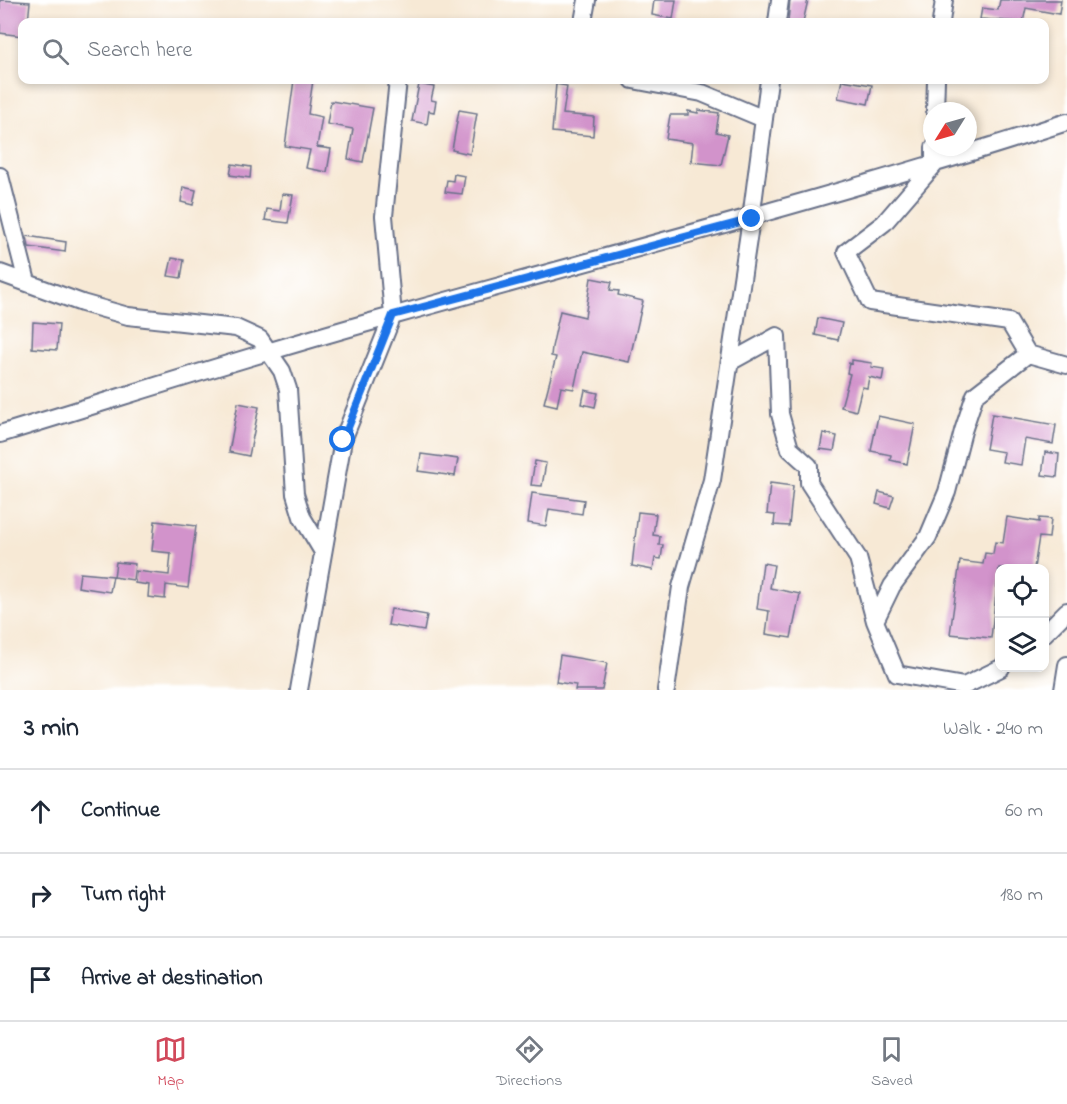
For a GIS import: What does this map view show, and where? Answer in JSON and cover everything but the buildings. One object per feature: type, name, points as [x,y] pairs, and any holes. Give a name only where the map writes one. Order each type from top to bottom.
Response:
[{"type":"street","points":[[583,18],[587,0]]},
{"type":"street","points":[[778,18],[780,0]]},
{"type":"street","points":[[942,18],[944,0]]},
{"type":"street","points":[[301,690],[343,440],[393,315],[384,216],[398,84]]},
{"type":"street","points":[[654,84],[702,93],[764,119]]},
{"type":"street","points":[[666,690],[681,586],[712,480],[752,219],[768,84]]},
{"type":"street","points":[[935,102],[936,84]]},
{"type":"street","points":[[0,434],[393,315],[752,219],[934,165],[1067,122]]},
{"type":"street","points":[[934,156],[934,165],[884,223],[846,252],[870,302],[1009,322],[1028,354],[1067,365]]},
{"type":"street","points":[[0,176],[27,282]]},
{"type":"street","points":[[0,273],[82,303],[128,316],[236,328],[260,339],[271,352],[288,389],[295,494],[302,517],[323,552]]},
{"type":"street","points":[[730,362],[777,336],[780,414],[790,449],[809,466],[809,483],[858,558],[875,621],[897,674],[964,687],[995,671]]},
{"type":"street","points":[[875,621],[892,586],[928,537],[947,492],[975,395],[1028,354]]},
{"type":"street","points":[[1049,629],[1067,611]]},
{"type":"street","points":[[1063,690],[1067,666]]},
{"type":"route","points":[[343,440],[393,315],[752,219]]}]
